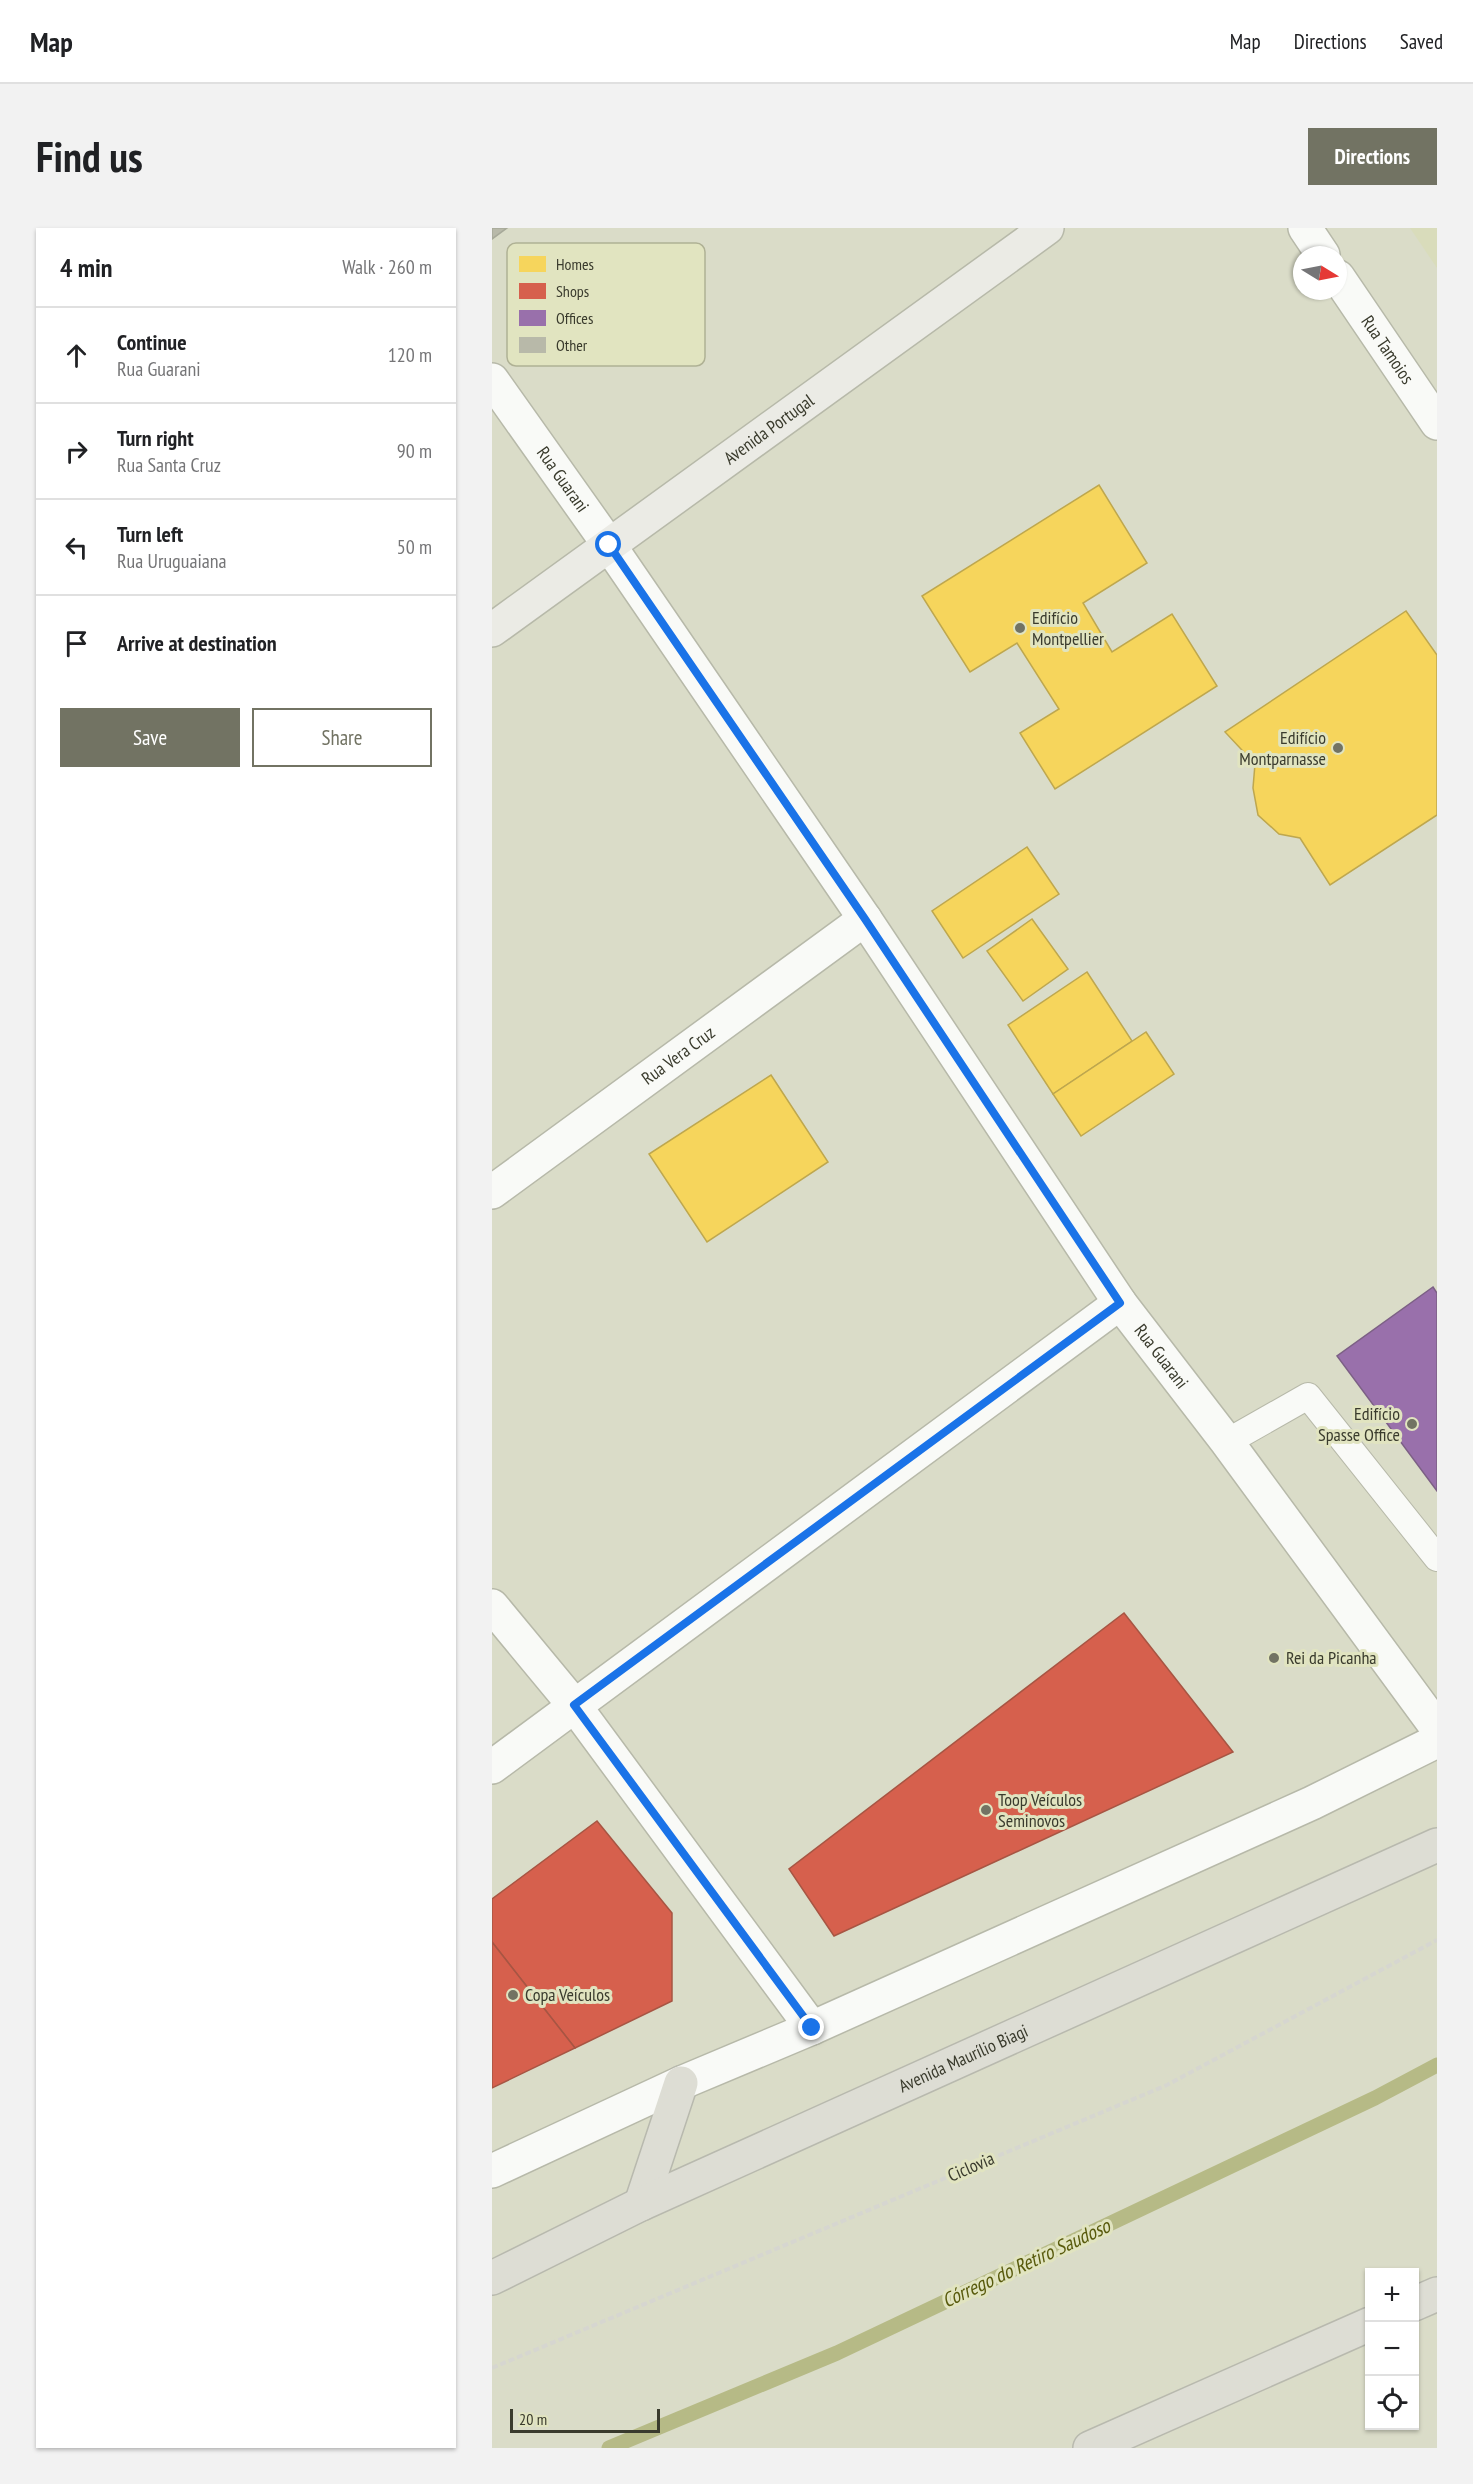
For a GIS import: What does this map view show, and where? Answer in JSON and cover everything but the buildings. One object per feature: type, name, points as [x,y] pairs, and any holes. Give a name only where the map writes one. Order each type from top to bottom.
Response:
[{"type":"main road","name":"Avenida Portugal","points":[[492,630],[1047,228]]},
{"type":"main road","name":"Avenida Maurílio Biagi","points":[[492,2278],[641,2204],[1437,1845]]},
{"type":"main road","points":[[641,2204],[681,2083]]},
{"type":"main road","points":[[1419,2302],[1437,2294]]},
{"type":"main road","points":[[1090,2448],[1365,2326]]},
{"type":"street","points":[[1305,228],[1317,246]]},
{"type":"street","name":"Rua Tamoios","points":[[1347,290],[1437,423]]},
{"type":"street","name":"Rua Guarani","points":[[492,380],[609,545],[865,919],[1120,1303],[1227,1442],[1437,1728]]},
{"type":"street","name":"Rua Vera Cruz","points":[[492,1192],[865,919]]},
{"type":"street","points":[[492,1767],[1120,1303]]},
{"type":"street","points":[[492,1606],[574,1705],[812,2028]]},
{"type":"street","points":[[492,2171],[681,2083],[812,2028],[1312,1803],[1437,1741]]},
{"type":"lane","points":[[1227,1442],[1308,1396],[1437,1558]]},
{"type":"path","name":"Ciclovia","points":[[492,2368],[1167,2085],[1437,1940]]},
{"type":"shaded area","points":[[1410,228],[1437,228],[1437,268]]},
{"type":"waterway","name":"Córrego do Retiro Saudoso","points":[[609,2448],[837,2353],[1375,2098],[1437,2065]]},
{"type":"place","name":"Edifício Montpellier","points":[[1020,628]]},
{"type":"place","name":"Edifício Montparnasse","points":[[1338,748]]},
{"type":"place","name":"Edifício Spasse Office","points":[[1412,1424]]},
{"type":"place","name":"Rei da Picanha","points":[[1274,1658]]},
{"type":"place","name":"Toop Veículos Seminovos","points":[[986,1810]]},
{"type":"place","name":"Copa Veículos","points":[[513,1995]]},
{"type":"route","points":[[609,545],[865,919],[1120,1303],[574,1705],[812,2028]]}]
